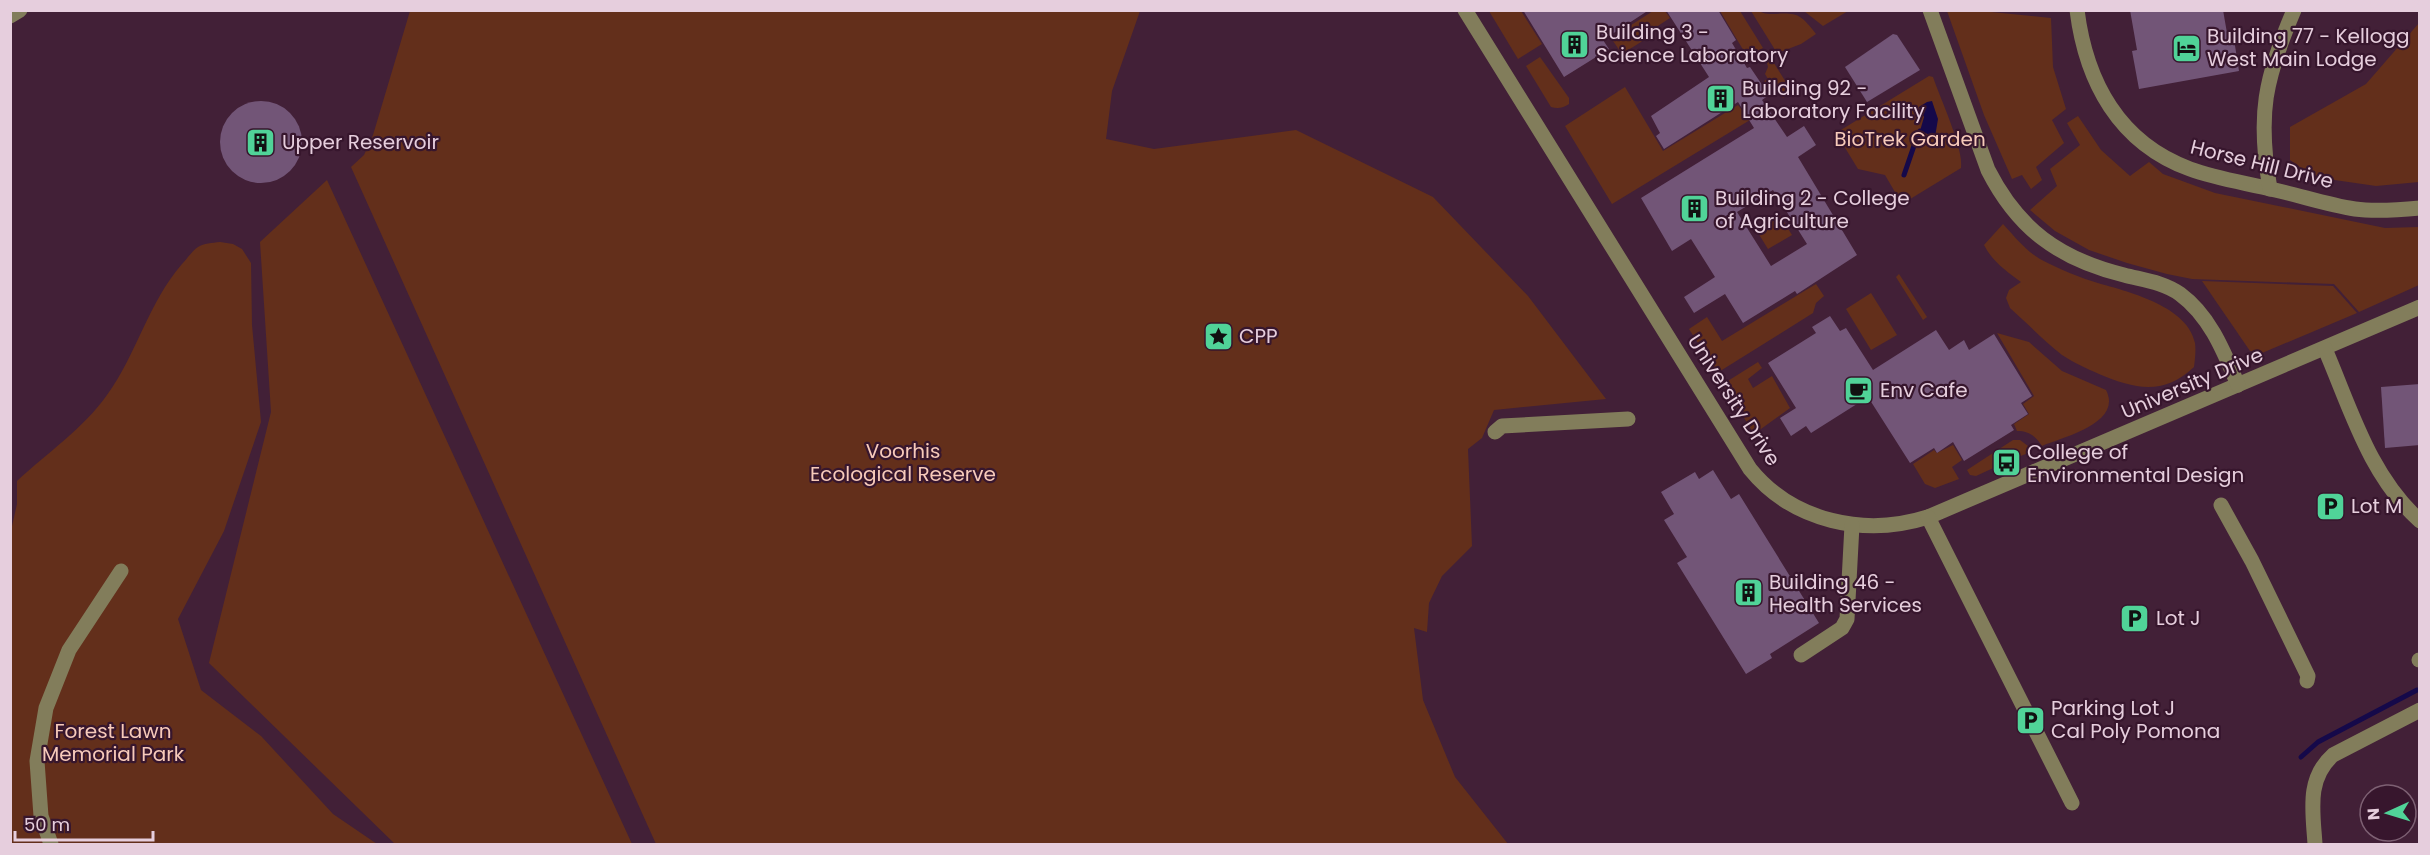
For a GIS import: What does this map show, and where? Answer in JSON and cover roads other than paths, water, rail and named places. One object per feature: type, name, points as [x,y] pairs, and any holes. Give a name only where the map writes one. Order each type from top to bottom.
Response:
[{"type":"street","points":[[10,16],[20,10]]},
{"type":"street","name":"University Drive","points":[[1466,10],[1750,469],[1769,488],[1796,506],[1834,522],[1852,525],[1890,525],[1928,517],[2420,307]]},
{"type":"street","points":[[1930,10],[1988,170],[2000,194],[2014,212],[2032,232],[2060,250],[2108,271],[2155,282],[2181,295],[2212,330],[2238,385]]},
{"type":"street","name":"Horse Hill Drive","points":[[2077,10],[2086,57],[2103,95],[2114,114],[2143,144],[2159,155],[2192,170],[2355,209],[2420,208]]},
{"type":"street","points":[[2270,189],[2263,133],[2266,90],[2276,55],[2294,10]]},
{"type":"street","points":[[2325,349],[2371,458],[2392,491],[2420,521]]},
{"type":"street","points":[[1496,432],[1502,426],[1628,419]]},
{"type":"street","points":[[2221,505],[2277,612],[2308,676],[2307,681]]},
{"type":"street","points":[[1928,517],[2072,803]]},
{"type":"street","points":[[1801,655],[1842,628],[1847,619],[1852,525]]},
{"type":"street","points":[[51,844],[41,816],[37,760],[46,708],[69,650],[121,571]]},
{"type":"street","points":[[2315,844],[2313,788],[2325,762],[2333,755],[2420,710]]},
{"type":"waterway","points":[[1904,175],[1920,131]]},
{"type":"waterway","points":[[2301,757],[2318,742],[2417,690]]},
{"type":"place","name":"Building 3 - Science Laboratory","points":[[1575,44]]},
{"type":"place","name":"Building 77 - Kellogg West Main Lodge","points":[[2186,48]]},
{"type":"place","name":"Building 92 - Laboratory Facility","points":[[1721,99]]},
{"type":"place","name":"Upper Reservoir","points":[[261,142]]},
{"type":"place","name":"Building 2 - College of Agriculture","points":[[1694,209]]},
{"type":"place","name":"CPP","points":[[1218,336]]},
{"type":"place","name":"Env Cafe","points":[[1859,390]]},
{"type":"place","name":"College of Environmental Design","points":[[2006,463]]},
{"type":"place","name":"Lot M","points":[[2330,506]]},
{"type":"place","name":"Building 46 - Health Services","points":[[1748,593]]},
{"type":"place","name":"Lot J","points":[[2135,618]]},
{"type":"place","name":"Parking Lot J Cal Poly Pomona","points":[[2030,720]]},
{"type":"park label","name":"BioTrek Garden","points":[[1910,139]]},
{"type":"park label","name":"Voorhis Ecological Reserve","points":[[903,462]]},
{"type":"park label","name":"Forest Lawn Memorial Park","points":[[113,742]]}]
